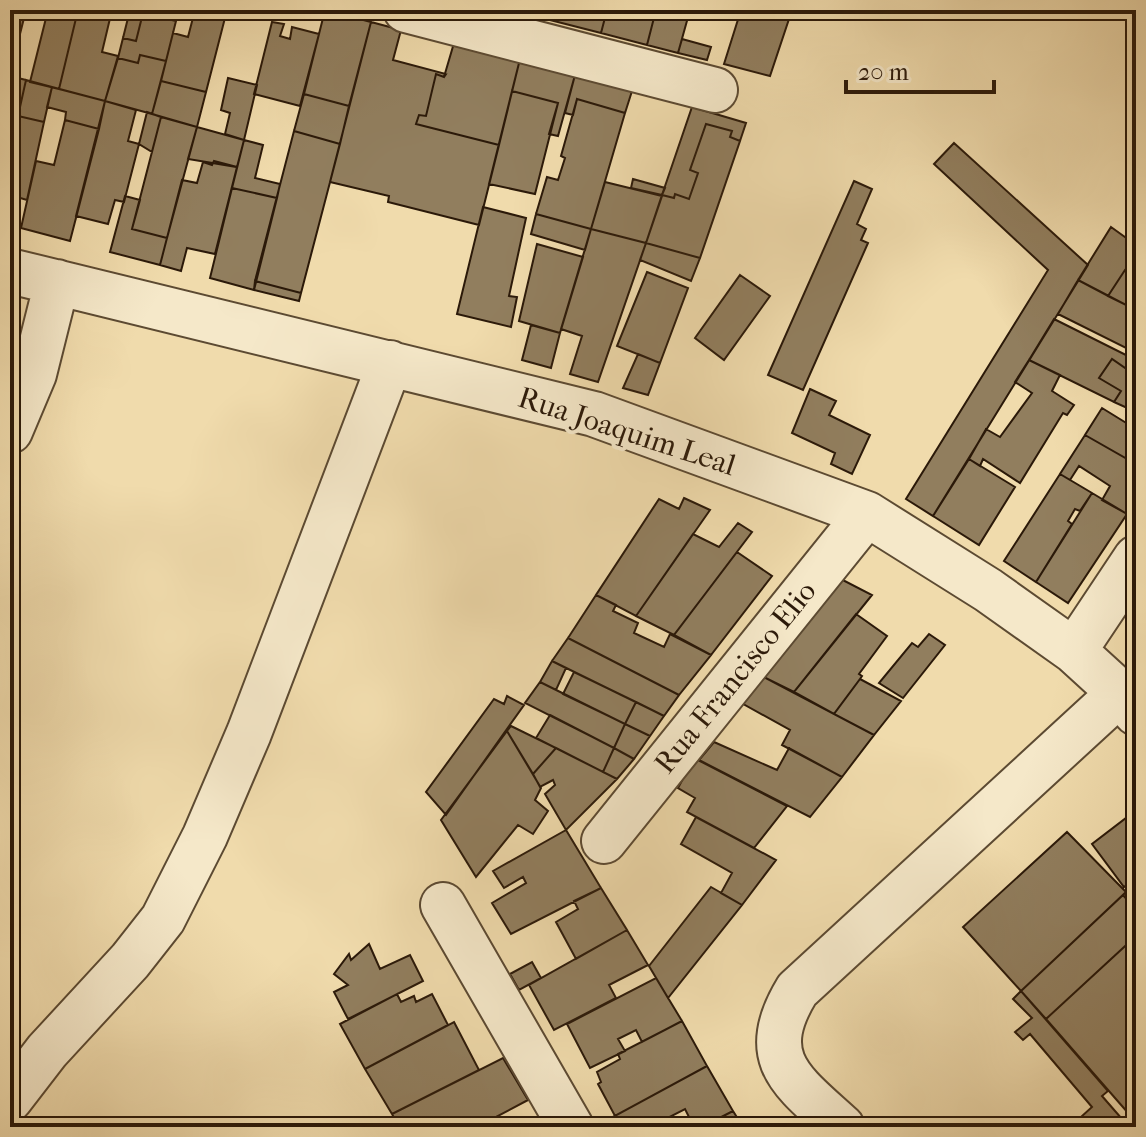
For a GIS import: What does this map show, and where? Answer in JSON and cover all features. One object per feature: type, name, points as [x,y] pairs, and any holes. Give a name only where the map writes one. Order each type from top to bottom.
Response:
[{"type":"street","points":[[406,10],[715,90]]},
{"type":"street","name":"Rua Joaquim Leal","points":[[10,271],[594,414],[867,514],[988,590],[1074,651],[1128,703]]},
{"type":"street","points":[[10,431],[34,374],[57,282]]},
{"type":"street","points":[[10,1099],[47,1051],[130,961],[163,919],[205,836],[249,733],[390,363]]},
{"type":"street","name":"Rua Francisco Elio","points":[[604,841],[867,514]]},
{"type":"street","points":[[1074,651],[1136,558]]},
{"type":"street","points":[[842,1127],[790,1078],[778,1044],[783,1014],[797,990],[1128,703]]},
{"type":"street","points":[[443,905],[571,1127]]},
{"type":"building","points":[[10,10],[26,10],[21,30],[10,28]]},
{"type":"building","points":[[48,10],[78,10],[59,89],[30,82]]},
{"type":"building","points":[[78,10],[112,10],[102,52],[118,56],[105,101],[59,89]]},
{"type":"building","points":[[130,10],[179,10],[176,21],[143,13],[136,41],[123,38]]},
{"type":"building","points":[[195,10],[227,10],[206,92],[161,81],[173,33],[188,37]]},
{"type":"building","points":[[325,10],[371,22],[349,106],[304,94]]},
{"type":"building","points":[[553,10],[607,10],[601,33],[550,20]]},
{"type":"building","points":[[607,10],[656,10],[647,45],[601,33]]},
{"type":"building","points":[[656,10],[690,10],[678,53],[647,45]]},
{"type":"building","points":[[741,10],[792,10],[770,76],[724,64]]},
{"type":"building","points":[[143,13],[176,21],[166,61],[140,55],[138,63],[118,58],[123,38],[136,41]]},
{"type":"building","points":[[272,22],[284,24],[280,36],[290,39],[292,27],[319,34],[300,106],[254,94]]},
{"type":"building","points":[[371,22],[401,30],[393,60],[446,74],[444,77],[436,74],[426,116],[419,115],[416,124],[499,145],[479,225],[388,202],[389,196],[330,182]]},
{"type":"building","points":[[10,28],[21,30],[10,73]]},
{"type":"building","points":[[682,39],[711,47],[707,60],[678,53]]},
{"type":"building","points":[[454,43],[520,59],[499,145],[416,124],[419,115],[426,116],[436,74],[444,77]]},
{"type":"building","points":[[140,55],[166,61],[152,114],[105,101],[118,58],[138,63]]},
{"type":"building","points":[[520,59],[575,75],[558,136],[549,134],[558,103],[512,91]]},
{"type":"building","points":[[575,75],[632,91],[625,113],[577,99],[573,115],[565,113]]},
{"type":"building","points":[[10,76],[26,80],[18,116],[44,122],[27,200],[10,195]]},
{"type":"building","points":[[228,78],[257,85],[244,140],[225,134],[230,113],[221,110]]},
{"type":"building","points":[[26,80],[52,87],[44,122],[18,116]]},
{"type":"building","points":[[161,81],[206,92],[197,127],[152,114]]},
{"type":"building","points":[[52,87],[105,101],[99,129],[65,120],[66,112],[47,107]]},
{"type":"building","points":[[512,91],[558,103],[535,194],[489,184]]},
{"type":"building","points":[[304,94],[349,106],[340,144],[294,131]]},
{"type":"building","points":[[577,99],[625,113],[591,229],[536,214],[547,177],[558,180],[565,158],[561,156]]},
{"type":"building","points":[[105,101],[136,110],[128,141],[139,144],[124,202],[115,200],[108,224],[76,216]]},
{"type":"building","points":[[692,107],[746,123],[740,141],[730,137],[732,131],[706,124],[690,170],[698,173],[689,199],[675,194],[674,198],[662,195]]},
{"type":"building","points":[[147,112],[161,117],[152,152],[139,144]]},
{"type":"building","points":[[161,117],[197,127],[167,238],[132,229]]},
{"type":"building","points":[[65,120],[99,129],[70,241],[21,228],[36,161],[54,165]]},
{"type":"building","points":[[706,124],[732,131],[730,137],[740,141],[700,258],[646,243],[662,195],[674,198],[675,194],[689,199],[698,173],[690,170]]},
{"type":"building","points":[[197,127],[244,140],[237,167],[188,159]]},
{"type":"building","points":[[294,131],[340,144],[301,293],[255,281]]},
{"type":"building","points":[[244,140],[263,145],[255,178],[280,184],[277,198],[232,188]]},
{"type":"building","points":[[954,143],[1088,265],[933,516],[906,499],[1048,270],[934,164]]},
{"type":"building","points":[[214,161],[237,167],[215,254],[187,248],[181,271],[160,265],[182,180],[197,183],[203,162],[212,165]]},
{"type":"building","points":[[633,179],[665,188],[662,195],[631,188]]},
{"type":"building","points":[[854,181],[872,189],[857,224],[866,229],[861,240],[868,243],[803,390],[768,375]]},
{"type":"building","points":[[605,182],[662,196],[646,243],[591,229]]},
{"type":"building","points":[[232,188],[277,198],[254,290],[210,278]]},
{"type":"building","points":[[125,196],[140,200],[132,229],[167,238],[160,265],[110,252]]},
{"type":"building","points":[[483,207],[526,218],[509,296],[517,297],[511,327],[457,314]]},
{"type":"building","points":[[536,214],[591,229],[585,250],[531,234]]},
{"type":"building","points":[[1111,227],[1136,245],[1136,273],[1125,270],[1108,296],[1078,280]]},
{"type":"building","points":[[591,229],[646,243],[598,382],[570,374],[582,336],[561,329]]},
{"type":"building","points":[[646,243],[700,258],[691,281],[640,260]]},
{"type":"building","points":[[537,244],[583,257],[560,333],[519,321]]},
{"type":"building","points":[[1125,270],[1136,273],[1136,310],[1108,296]]},
{"type":"building","points":[[647,272],[688,288],[660,363],[617,346]]},
{"type":"building","points":[[740,275],[770,296],[724,360],[695,338]]},
{"type":"building","points":[[1078,280],[1136,310],[1136,353],[1058,314]]},
{"type":"building","points":[[255,281],[301,293],[299,301],[254,290]]},
{"type":"building","points":[[1054,319],[1136,360],[1131,372],[1112,359],[1099,378],[1121,391],[1114,402],[1029,360]]},
{"type":"building","points":[[531,325],[560,333],[551,368],[522,360]]},
{"type":"building","points":[[638,354],[660,363],[648,395],[623,388]]},
{"type":"building","points":[[1112,359],[1131,372],[1136,364],[1136,412],[1114,402],[1121,391],[1099,378]]},
{"type":"building","points":[[1029,360],[1060,375],[1052,391],[1074,405],[1067,415],[1063,413],[1020,483],[983,459],[980,466],[969,459],[986,429],[1000,437],[1032,393],[1015,382]]},
{"type":"building","points":[[810,389],[836,401],[829,415],[870,435],[852,474],[831,464],[835,453],[792,433]]},
{"type":"building","points":[[1102,408],[1136,429],[1136,464],[1085,435]]},
{"type":"building","points":[[1085,435],[1136,464],[1136,501],[1127,514],[1102,500],[1110,486],[1079,466],[1070,480],[1060,474]]},
{"type":"building","points":[[969,459],[1015,487],[979,545],[933,516]]},
{"type":"building","points":[[1060,474],[1092,493],[1080,511],[1075,509],[1068,521],[1072,524],[1036,582],[1004,561]]},
{"type":"building","points":[[1092,493],[1127,514],[1068,603],[1036,582]]},
{"type":"building","points":[[684,498],[710,510],[636,616],[596,595],[659,499],[679,509]]},
{"type":"building","points":[[738,523],[752,532],[674,635],[636,616],[693,534],[719,547]]},
{"type":"building","points":[[737,552],[772,576],[711,655],[674,635]]},
{"type":"building","points":[[835,576],[872,595],[794,692],[756,673]]},
{"type":"building","points":[[596,595],[616,605],[613,611],[638,623],[634,633],[664,647],[670,634],[711,655],[679,695],[568,638]]},
{"type":"building","points":[[856,614],[887,636],[834,714],[794,692]]},
{"type":"building","points":[[929,634],[945,645],[903,698],[879,683],[912,643],[918,647]]},
{"type":"building","points":[[568,638],[679,695],[664,716],[552,661]]},
{"type":"building","points":[[552,661],[566,668],[556,690],[540,682]]},
{"type":"building","points":[[574,672],[636,702],[625,724],[563,694]]},
{"type":"building","points":[[756,673],[874,735],[842,777],[782,745],[790,730],[736,700]]},
{"type":"building","points":[[860,679],[901,701],[874,735],[834,714]]},
{"type":"building","points":[[540,682],[625,724],[614,748],[525,703]]},
{"type":"building","points":[[507,696],[524,705],[446,815],[426,792],[494,699],[504,704]]},
{"type":"building","points":[[636,702],[664,716],[650,736],[625,724]]},
{"type":"building","points":[[550,715],[614,748],[603,772],[536,738]]},
{"type":"building","points":[[625,724],[650,736],[634,759],[614,748]]},
{"type":"building","points":[[511,726],[556,748],[533,774],[507,731]]},
{"type":"building","points":[[507,731],[541,788],[535,800],[548,811],[533,834],[518,825],[476,877],[441,820]]},
{"type":"building","points":[[714,742],[777,770],[789,748],[842,777],[810,817],[699,760]]},
{"type":"building","points":[[556,748],[617,779],[566,830],[545,794],[555,785],[553,780],[540,787],[533,774]]},
{"type":"building","points":[[614,748],[634,759],[617,779],[603,772]]},
{"type":"building","points":[[694,758],[787,806],[754,848],[687,812],[695,798],[678,788]]},
{"type":"building","points":[[696,817],[776,860],[742,905],[721,893],[732,873],[681,844]]},
{"type":"building","points":[[1126,818],[1136,831],[1136,878],[1124,887],[1092,844]]},
{"type":"building","points":[[566,830],[601,888],[511,934],[492,903],[526,883],[523,877],[504,888],[493,871]]},
{"type":"building","points":[[1067,832],[1126,892],[1021,991],[963,927]]},
{"type":"building","points":[[1136,883],[1136,910],[1123,895]]},
{"type":"building","points":[[711,887],[742,905],[668,998],[649,966]]},
{"type":"building","points":[[601,888],[627,930],[576,959],[556,922],[578,909],[574,901]]},
{"type":"building","points":[[1123,895],[1136,910],[1136,936],[1046,1019],[1021,991]]},
{"type":"building","points":[[627,930],[648,965],[609,985],[616,998],[554,1030],[529,985]]},
{"type":"building","points":[[1136,936],[1136,1122],[1046,1019]]},
{"type":"building","points":[[369,944],[380,969],[410,955],[423,981],[348,1019],[334,992],[348,985],[334,974],[349,954],[351,960]]},
{"type":"building","points":[[532,962],[541,978],[519,990],[510,974]]},
{"type":"building","points":[[656,978],[682,1021],[642,1042],[636,1030],[618,1039],[625,1051],[590,1068],[567,1024]]},
{"type":"building","points":[[1021,991],[1108,1091],[1102,1096],[1129,1127],[1070,1127],[1092,1107],[1030,1034],[1023,1040],[1015,1032],[1032,1018],[1013,999]]},
{"type":"building","points":[[397,994],[401,1002],[414,996],[416,1002],[432,994],[448,1025],[365,1069],[340,1024]]},
{"type":"building","points":[[682,1021],[707,1066],[615,1116],[598,1084],[601,1082],[597,1072],[620,1059],[618,1054]]},
{"type":"building","points":[[454,1022],[479,1070],[392,1114],[365,1069]]},
{"type":"building","points":[[503,1058],[528,1100],[477,1127],[399,1127],[392,1114]]},
{"type":"building","points":[[707,1066],[733,1111],[702,1127],[694,1127],[685,1109],[650,1127],[596,1126]]},
{"type":"building","points":[[733,1111],[743,1127],[702,1127]]},
{"type":"building","points":[[498,1116],[504,1127],[477,1127]]}]
